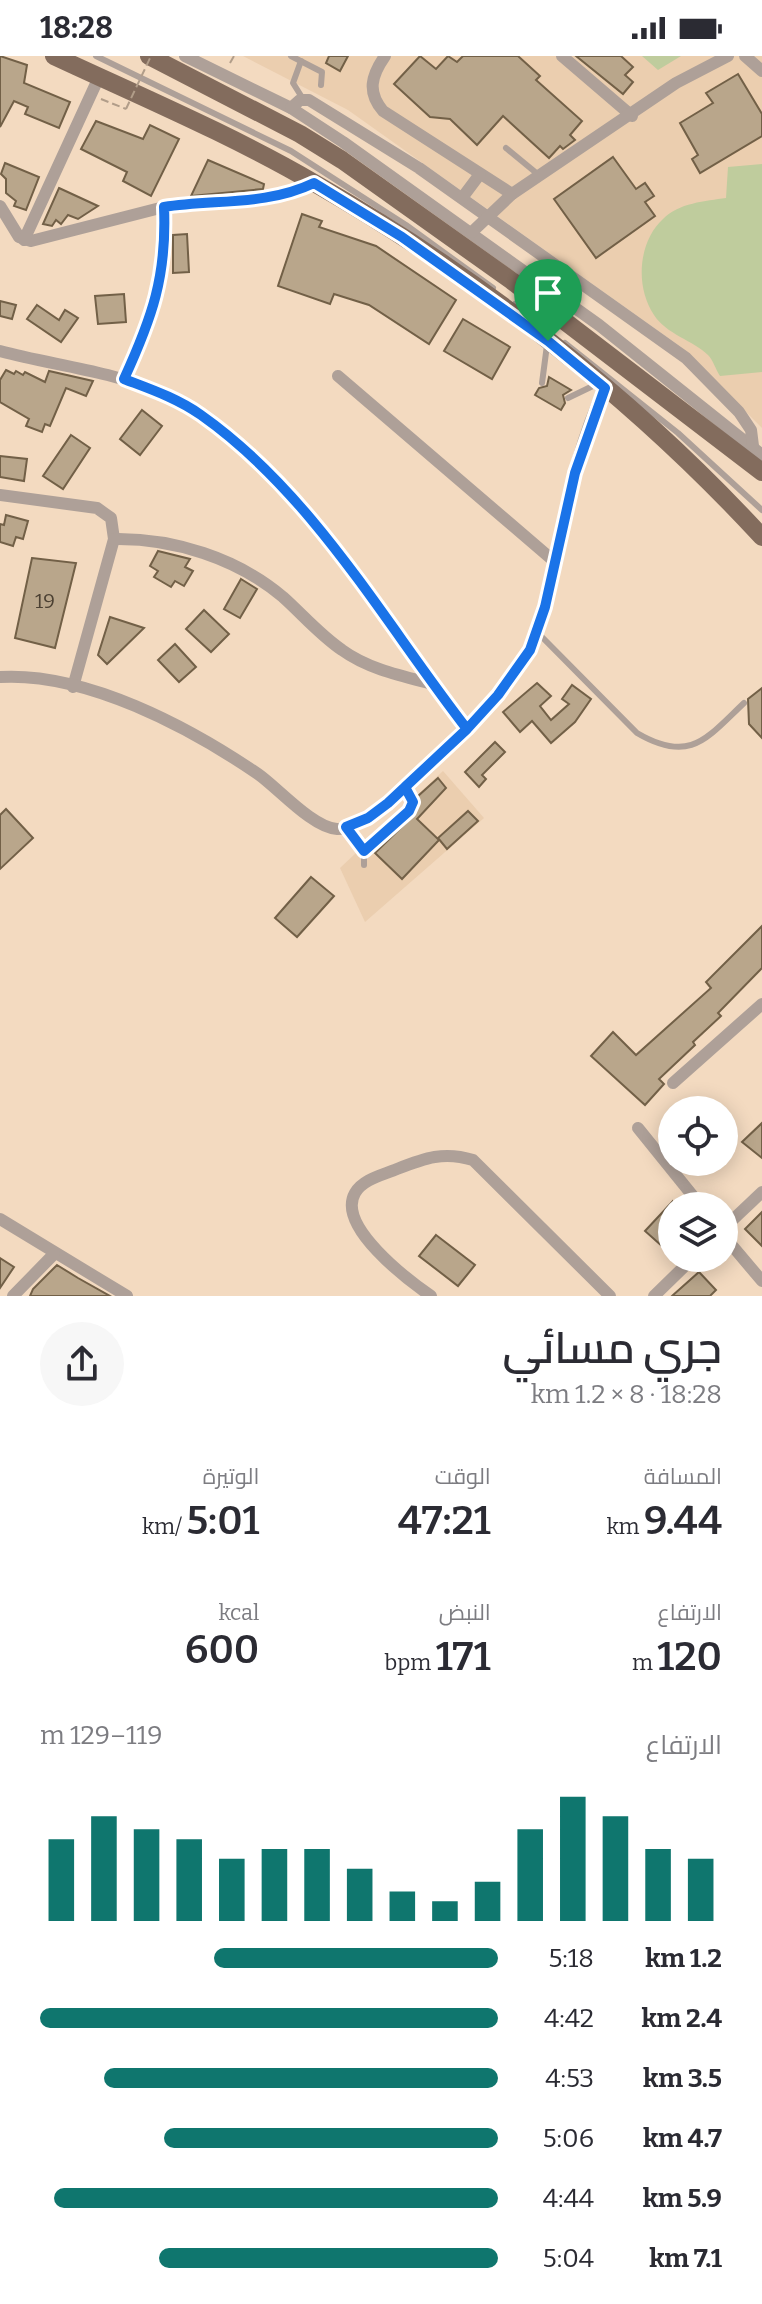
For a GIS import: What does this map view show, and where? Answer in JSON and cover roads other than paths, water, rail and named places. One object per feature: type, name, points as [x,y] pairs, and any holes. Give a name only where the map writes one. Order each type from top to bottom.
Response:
[{"type":"main road","points":[[54,56],[314,183],[402,237],[548,341],[643,418],[762,537]]},
{"type":"main road","points":[[150,56],[287,127],[342,160],[512,281],[762,472]]},
{"type":"street","points":[[185,56],[291,108],[472,232],[599,325],[758,450]]},
{"type":"street","points":[[385,56],[371,84],[376,103],[383,111],[512,194]]},
{"type":"street","points":[[562,56],[632,116]]},
{"type":"street","points":[[472,232],[487,214],[512,194],[632,116],[676,83],[728,56]]},
{"type":"street","points":[[745,56],[762,71]]},
{"type":"street","points":[[24,240],[99,77]]},
{"type":"street","points":[[291,108],[303,99],[375,139],[487,214],[692,362],[739,412],[751,430],[758,450]]},
{"type":"street","points":[[462,198],[480,174]]},
{"type":"street","points":[[24,240],[164,207],[291,194],[314,183]]},
{"type":"street","points":[[0,206],[15,233],[24,240]]},
{"type":"street","points":[[124,379],[145,334],[162,283],[164,207]]},
{"type":"street","points":[[0,351],[124,379],[184,404],[247,453],[357,579],[467,729]]},
{"type":"street","points":[[338,376],[555,562]]},
{"type":"street","points":[[0,677],[42,679],[73,687],[166,721],[261,776],[313,818],[328,826],[346,827],[368,818],[467,729],[519,667],[538,632],[575,473],[602,385]]},
{"type":"street","points":[[0,495],[102,509],[111,518],[114,539],[73,687]]},
{"type":"street","points":[[114,539],[169,543],[217,558],[272,589],[343,652],[375,667],[433,684]]},
{"type":"street","points":[[673,1083],[762,1004]]},
{"type":"street","points":[[638,1128],[690,1192]]},
{"type":"street","points":[[431,1296],[400,1274],[373,1248],[352,1212],[354,1194],[366,1182],[429,1156],[451,1154],[473,1160],[610,1296]]},
{"type":"street","points":[[738,1215],[762,1192]]},
{"type":"street","points":[[0,1219],[127,1296]]},
{"type":"street","points":[[738,1253],[762,1281]]},
{"type":"street","points":[[13,1296],[54,1254]]},
{"type":"street","points":[[654,1296],[679,1272]]},
{"type":"lane","points":[[96,56],[291,151],[406,225],[599,368],[762,510]]},
{"type":"lane","points":[[291,56],[322,72],[321,85]]},
{"type":"lane","points":[[301,61],[293,83],[303,99]]},
{"type":"lane","points":[[506,148],[540,176]]},
{"type":"lane","points":[[542,383],[548,341]]},
{"type":"lane","points":[[568,398],[602,385]]},
{"type":"lane","points":[[538,632],[637,733],[654,743],[671,748],[701,744],[744,703]]},
{"type":"lane","points":[[364,851],[409,811],[413,802],[405,787]]},
{"type":"lane","points":[[346,827],[364,851],[364,865]]}]
